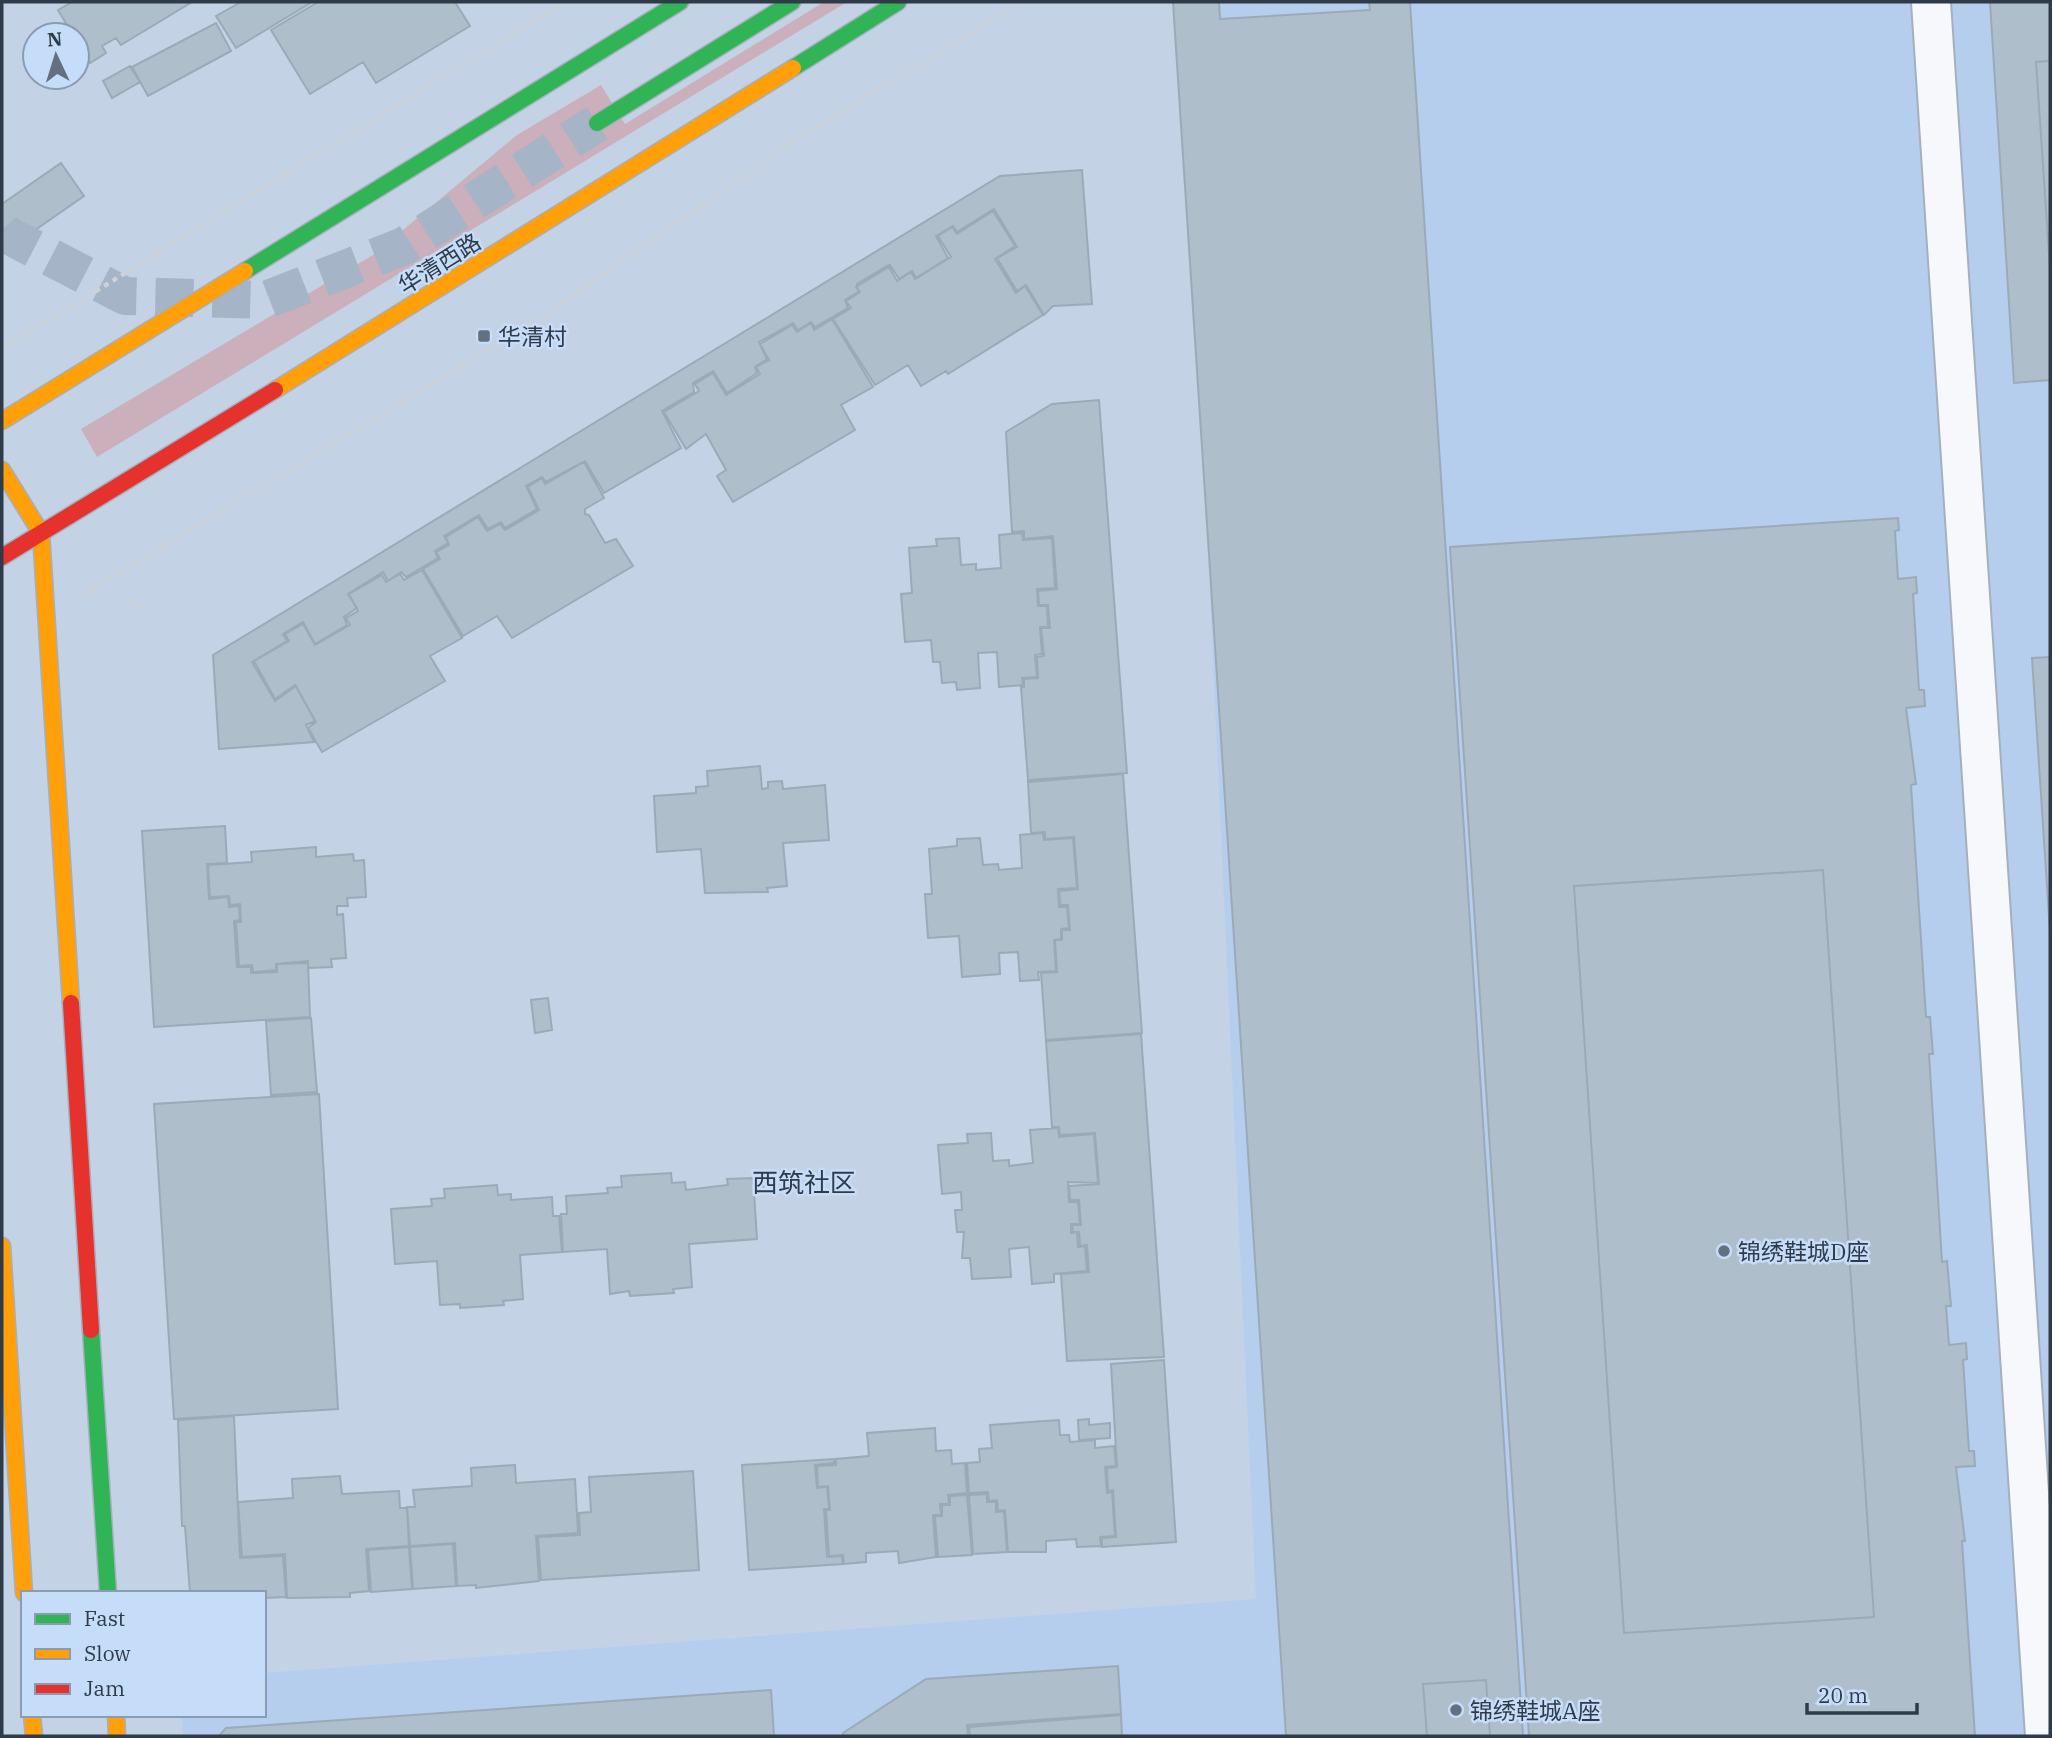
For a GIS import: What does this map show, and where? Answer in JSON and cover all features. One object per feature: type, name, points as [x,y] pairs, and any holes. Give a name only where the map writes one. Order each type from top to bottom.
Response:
[{"type":"main road","points":[[2,421],[680,2]]},
{"type":"main road","points":[[597,123],[792,2]]},
{"type":"main road","name":"华清西路","points":[[2,557],[458,278],[898,2]]},
{"type":"main road","points":[[2,470],[41,533],[108,1591]]},
{"type":"main road","points":[[2,1246],[24,1591]]},
{"type":"main road","points":[[32,1717],[34,1736]]},
{"type":"main road","points":[[116,1717],[117,1736]]},
{"type":"street","points":[[1931,2],[2045,1736]]},
{"type":"path","points":[[2,349],[565,2]]},
{"type":"path","points":[[46,618],[535,322],[796,140],[1022,2]]},
{"type":"path","points":[[129,601],[146,613]]},
{"type":"shaded area","points":[[824,2],[847,2],[97,457],[81,429],[373,255],[517,135],[601,85],[625,124]]},
{"type":"shaded area","points":[[1183,2],[2050,2],[2050,1736],[183,1736],[182,1717],[266,1717],[266,1673],[1256,1599]]},
{"type":"building","points":[[72,2],[192,2],[121,45],[116,38],[102,46],[106,53],[91,62],[91,21],[65,21],[58,10]]},
{"type":"building","points":[[241,2],[312,2],[236,48],[216,16]]},
{"type":"building","points":[[318,2],[455,2],[470,26],[376,83],[363,62],[310,94],[271,30]]},
{"type":"building","points":[[1173,2],[1219,2],[1220,19],[1370,10],[1369,2],[1410,2],[1523,1736],[1286,1736]]},
{"type":"building","points":[[1990,2],[2050,2],[2050,380],[2014,383]]},
{"type":"building","points":[[216,23],[231,51],[148,96],[132,67]]},
{"type":"building","points":[[2050,61],[2050,269],[2036,62]]},
{"type":"building","points":[[130,66],[140,82],[112,98],[103,81]]},
{"type":"building","points":[[61,163],[84,196],[2,253],[2,204]]},
{"type":"building","points":[[1082,170],[1092,304],[1053,306],[1044,315],[1026,285],[1017,291],[997,258],[1017,247],[994,209],[957,232],[953,226],[936,236],[948,258],[916,278],[912,271],[899,279],[890,265],[887,266],[857,284],[858,292],[845,300],[848,308],[815,327],[811,322],[798,330],[793,323],[759,342],[767,359],[755,367],[757,373],[727,393],[713,371],[693,383],[694,392],[662,411],[681,448],[604,493],[585,461],[546,482],[542,477],[526,486],[537,509],[505,528],[501,522],[488,529],[479,515],[444,536],[448,543],[435,551],[438,558],[406,577],[401,572],[388,581],[383,572],[348,594],[357,608],[344,617],[347,625],[315,644],[303,622],[283,634],[287,641],[252,662],[275,701],[296,686],[315,721],[306,725],[314,742],[219,749],[213,655],[1000,176]]},
{"type":"building","points":[[993,211],[1015,246],[995,259],[1016,293],[1025,286],[1043,315],[948,374],[946,371],[921,386],[908,365],[875,385],[833,319],[851,308],[846,301],[860,292],[856,287],[889,267],[897,281],[911,272],[915,279],[951,257],[938,236],[952,227],[957,234]]},
{"type":"building","points":[[832,319],[873,387],[841,405],[855,430],[733,502],[717,476],[726,470],[706,434],[686,449],[664,412],[699,391],[695,384],[713,373],[726,395],[760,374],[756,367],[769,360],[760,344],[792,325],[797,332],[811,323],[814,330]]},
{"type":"building","points":[[1099,400],[1127,773],[1028,780],[1021,687],[1024,687],[1024,679],[1038,678],[1037,657],[1044,656],[1041,628],[1050,628],[1048,605],[1039,605],[1038,591],[1057,589],[1053,536],[1024,539],[1024,531],[1012,532],[1006,432],[1052,404]]},
{"type":"building","points":[[584,462],[604,498],[585,509],[585,514],[589,515],[605,543],[616,539],[633,566],[512,638],[497,616],[463,636],[423,569],[440,559],[436,552],[449,545],[446,537],[478,517],[487,531],[500,524],[505,530],[539,510],[528,487],[542,478],[545,484]]},
{"type":"building","points":[[1898,518],[1899,530],[1895,531],[1898,579],[1916,577],[1917,593],[1913,594],[1919,690],[1924,690],[1925,706],[1906,708],[1916,784],[1911,785],[1926,1017],[1930,1017],[1933,1054],[1929,1054],[1942,1262],[1947,1261],[1951,1306],[1946,1306],[1949,1345],[1966,1343],[1967,1359],[1963,1360],[1969,1451],[1974,1451],[1975,1466],[1956,1467],[1965,1541],[1962,1541],[1975,1736],[1529,1736],[1450,547]]},
{"type":"building","points":[[1022,533],[1023,540],[1052,538],[1055,588],[1037,589],[1038,606],[1047,606],[1048,627],[1040,627],[1042,654],[1035,655],[1037,677],[1022,678],[1023,685],[999,687],[997,652],[978,653],[980,688],[957,690],[956,682],[942,683],[940,662],[933,662],[931,640],[905,642],[901,594],[912,593],[909,548],[937,546],[936,539],[959,538],[961,565],[976,564],[976,570],[1001,568],[999,535]]},
{"type":"building","points":[[422,570],[462,638],[430,656],[445,681],[322,752],[308,728],[316,722],[295,685],[275,699],[254,661],[289,641],[285,634],[303,624],[315,645],[350,625],[346,618],[358,611],[349,594],[382,575],[386,582],[400,574],[404,580]]},
{"type":"building","points":[[2050,657],[2050,932],[2032,658]]},
{"type":"building","points":[[760,766],[762,789],[768,788],[768,782],[782,781],[783,789],[825,785],[829,840],[783,843],[787,886],[767,888],[768,892],[705,893],[701,849],[657,852],[654,796],[696,793],[696,787],[708,786],[707,771]]},
{"type":"building","points":[[1123,774],[1142,1033],[1046,1040],[1041,973],[1057,972],[1055,940],[1062,940],[1062,930],[1070,930],[1068,905],[1060,905],[1059,891],[1078,889],[1074,837],[1045,839],[1045,832],[1031,833],[1028,782]]},
{"type":"building","points":[[225,826],[227,863],[207,864],[209,899],[228,897],[229,907],[239,906],[240,920],[234,921],[237,967],[251,967],[251,973],[277,972],[277,964],[308,963],[310,1017],[154,1027],[142,831]]},
{"type":"building","points":[[1043,833],[1044,840],[1073,838],[1077,888],[1058,889],[1059,907],[1067,907],[1069,928],[1061,929],[1061,939],[1054,940],[1056,971],[1038,972],[1039,980],[1020,981],[1018,952],[999,953],[1000,974],[962,977],[959,936],[928,938],[925,894],[932,894],[929,849],[957,846],[957,839],[980,838],[983,865],[998,864],[999,870],[1022,868],[1020,835]]},
{"type":"building","points":[[316,847],[316,857],[353,854],[354,861],[364,860],[366,897],[347,898],[348,906],[337,906],[337,915],[343,914],[346,958],[331,959],[332,967],[308,968],[308,961],[276,964],[276,970],[253,972],[252,965],[239,966],[236,922],[241,922],[240,904],[230,905],[229,896],[210,897],[208,865],[252,862],[251,852]]},
{"type":"building","name":"锦绣鞋城D座","points":[[1823,870],[1874,1617],[1624,1633],[1574,886]]},
{"type":"building","points":[[548,998],[552,1030],[535,1033],[531,1000]]},
{"type":"building","points":[[311,1018],[317,1092],[271,1095],[266,1021]]},
{"type":"building","points":[[1141,1034],[1164,1357],[1067,1361],[1061,1274],[1089,1272],[1087,1245],[1080,1246],[1079,1232],[1073,1232],[1072,1225],[1081,1225],[1079,1200],[1070,1200],[1069,1186],[1099,1184],[1095,1133],[1060,1135],[1059,1127],[1052,1127],[1046,1041]]},
{"type":"building","points":[[319,1094],[338,1409],[174,1419],[154,1104]]},
{"type":"building","points":[[1058,1128],[1059,1137],[1094,1134],[1098,1183],[1068,1182],[1069,1202],[1078,1202],[1080,1224],[1071,1224],[1071,1233],[1077,1232],[1078,1247],[1085,1246],[1087,1271],[1054,1274],[1054,1282],[1032,1284],[1029,1247],[1009,1249],[1011,1277],[972,1279],[970,1258],[962,1258],[964,1232],[957,1232],[955,1210],[962,1210],[961,1192],[942,1194],[938,1145],[968,1143],[967,1134],[991,1133],[993,1161],[1009,1160],[1009,1166],[1033,1163],[1030,1130]]},
{"type":"building","points":[[671,1173],[672,1183],[685,1182],[686,1190],[728,1185],[727,1179],[753,1178],[753,1183],[763,1182],[764,1193],[754,1193],[757,1239],[689,1244],[692,1287],[673,1289],[674,1293],[630,1296],[629,1291],[610,1294],[607,1249],[563,1252],[561,1214],[567,1214],[566,1196],[608,1193],[607,1188],[622,1187],[621,1176]]},
{"type":"building","points":[[497,1185],[498,1195],[511,1194],[511,1200],[552,1197],[553,1216],[559,1216],[562,1252],[520,1255],[523,1299],[503,1301],[504,1305],[460,1308],[460,1304],[440,1305],[437,1261],[395,1264],[391,1209],[432,1206],[431,1199],[445,1198],[444,1189]]},
{"type":"building","points":[[1164,1360],[1176,1542],[1102,1547],[1102,1538],[1116,1537],[1113,1490],[1108,1491],[1107,1468],[1117,1467],[1111,1364]]},
{"type":"building","points":[[234,1416],[240,1558],[283,1556],[286,1597],[266,1598],[266,1591],[190,1591],[185,1526],[182,1526],[178,1420]]},
{"type":"building","points":[[1089,1419],[1089,1425],[1110,1423],[1110,1438],[1079,1440],[1078,1420]]},
{"type":"building","points":[[1059,1420],[1060,1435],[1069,1435],[1070,1442],[1095,1440],[1095,1448],[1114,1446],[1116,1466],[1105,1467],[1107,1493],[1112,1492],[1115,1536],[1100,1537],[1101,1546],[1077,1547],[1076,1539],[1046,1541],[1046,1552],[1008,1552],[1005,1510],[998,1511],[997,1500],[989,1501],[988,1492],[969,1493],[967,1463],[980,1462],[979,1449],[992,1448],[990,1425]]},
{"type":"building","points":[[935,1428],[936,1451],[951,1450],[952,1464],[965,1463],[967,1493],[948,1495],[949,1504],[940,1504],[941,1515],[933,1515],[936,1557],[899,1563],[898,1551],[866,1553],[866,1562],[844,1564],[843,1555],[829,1556],[826,1510],[830,1510],[828,1486],[818,1487],[817,1466],[836,1465],[836,1459],[869,1456],[867,1433]]},
{"type":"building","points":[[834,1459],[834,1463],[815,1465],[817,1488],[827,1487],[829,1509],[824,1509],[827,1557],[842,1556],[843,1564],[749,1570],[742,1465]]},
{"type":"building","points":[[515,1465],[516,1483],[575,1479],[578,1533],[536,1536],[539,1581],[476,1588],[476,1585],[457,1586],[455,1543],[410,1546],[407,1507],[415,1507],[413,1490],[472,1486],[471,1468]]},
{"type":"building","points":[[693,1471],[699,1570],[541,1580],[538,1537],[580,1535],[579,1513],[591,1512],[589,1477]]},
{"type":"building","points":[[340,1476],[342,1494],[399,1491],[400,1508],[407,1508],[409,1546],[366,1549],[369,1591],[350,1593],[350,1597],[287,1598],[285,1554],[242,1557],[238,1502],[293,1498],[292,1479]]},
{"type":"building","points":[[987,1494],[987,1502],[996,1502],[996,1512],[1004,1511],[1007,1552],[973,1554],[969,1495]]},
{"type":"building","points":[[967,1495],[972,1555],[938,1557],[935,1516],[942,1516],[942,1505],[950,1505],[950,1496]]},
{"type":"building","points":[[453,1544],[456,1586],[413,1589],[410,1547]]},
{"type":"building","points":[[409,1547],[412,1589],[371,1592],[368,1550]]},
{"type":"building","points":[[1118,1666],[1121,1714],[967,1725],[968,1736],[843,1736],[843,1733],[926,1679]]},
{"type":"building","name":"锦绣鞋城A座","points":[[1486,1680],[1490,1736],[1427,1736],[1423,1684]]},
{"type":"building","points":[[771,1690],[774,1736],[219,1736],[226,1728]]},
{"type":"building","points":[[1121,1715],[1122,1736],[970,1736],[969,1727]]},
{"type":"tunnel","points":[[2,229],[6,234],[125,296],[266,300],[404,246],[597,123]]},
{"type":"traffic: fast","points":[[245,271],[680,2]]},
{"type":"traffic: fast","points":[[597,123],[792,2]]},
{"type":"traffic: fast","points":[[793,68],[898,2]]},
{"type":"traffic: fast","points":[[91,1330],[108,1591]]},
{"type":"traffic: slow","points":[[275,390],[793,68]]},
{"type":"traffic: slow","points":[[2,421],[245,271]]},
{"type":"traffic: slow","points":[[2,470],[41,533],[71,1003]]},
{"type":"traffic: slow","points":[[2,1246],[24,1591]]},
{"type":"traffic: slow","points":[[32,1717],[34,1736]]},
{"type":"traffic: slow","points":[[116,1717],[117,1736]]},
{"type":"traffic: jam","points":[[2,557],[275,390]]},
{"type":"traffic: jam","points":[[71,1003],[91,1330]]},
{"type":"place","name":"华清村","points":[[484,336]]},
{"type":"place","name":"锦绣鞋城D座","points":[[1724,1251]]},
{"type":"place","name":"锦绣鞋城A座","points":[[1456,1710]]},
{"type":"district","name":"西筑社区","points":[[804,1182]]}]
